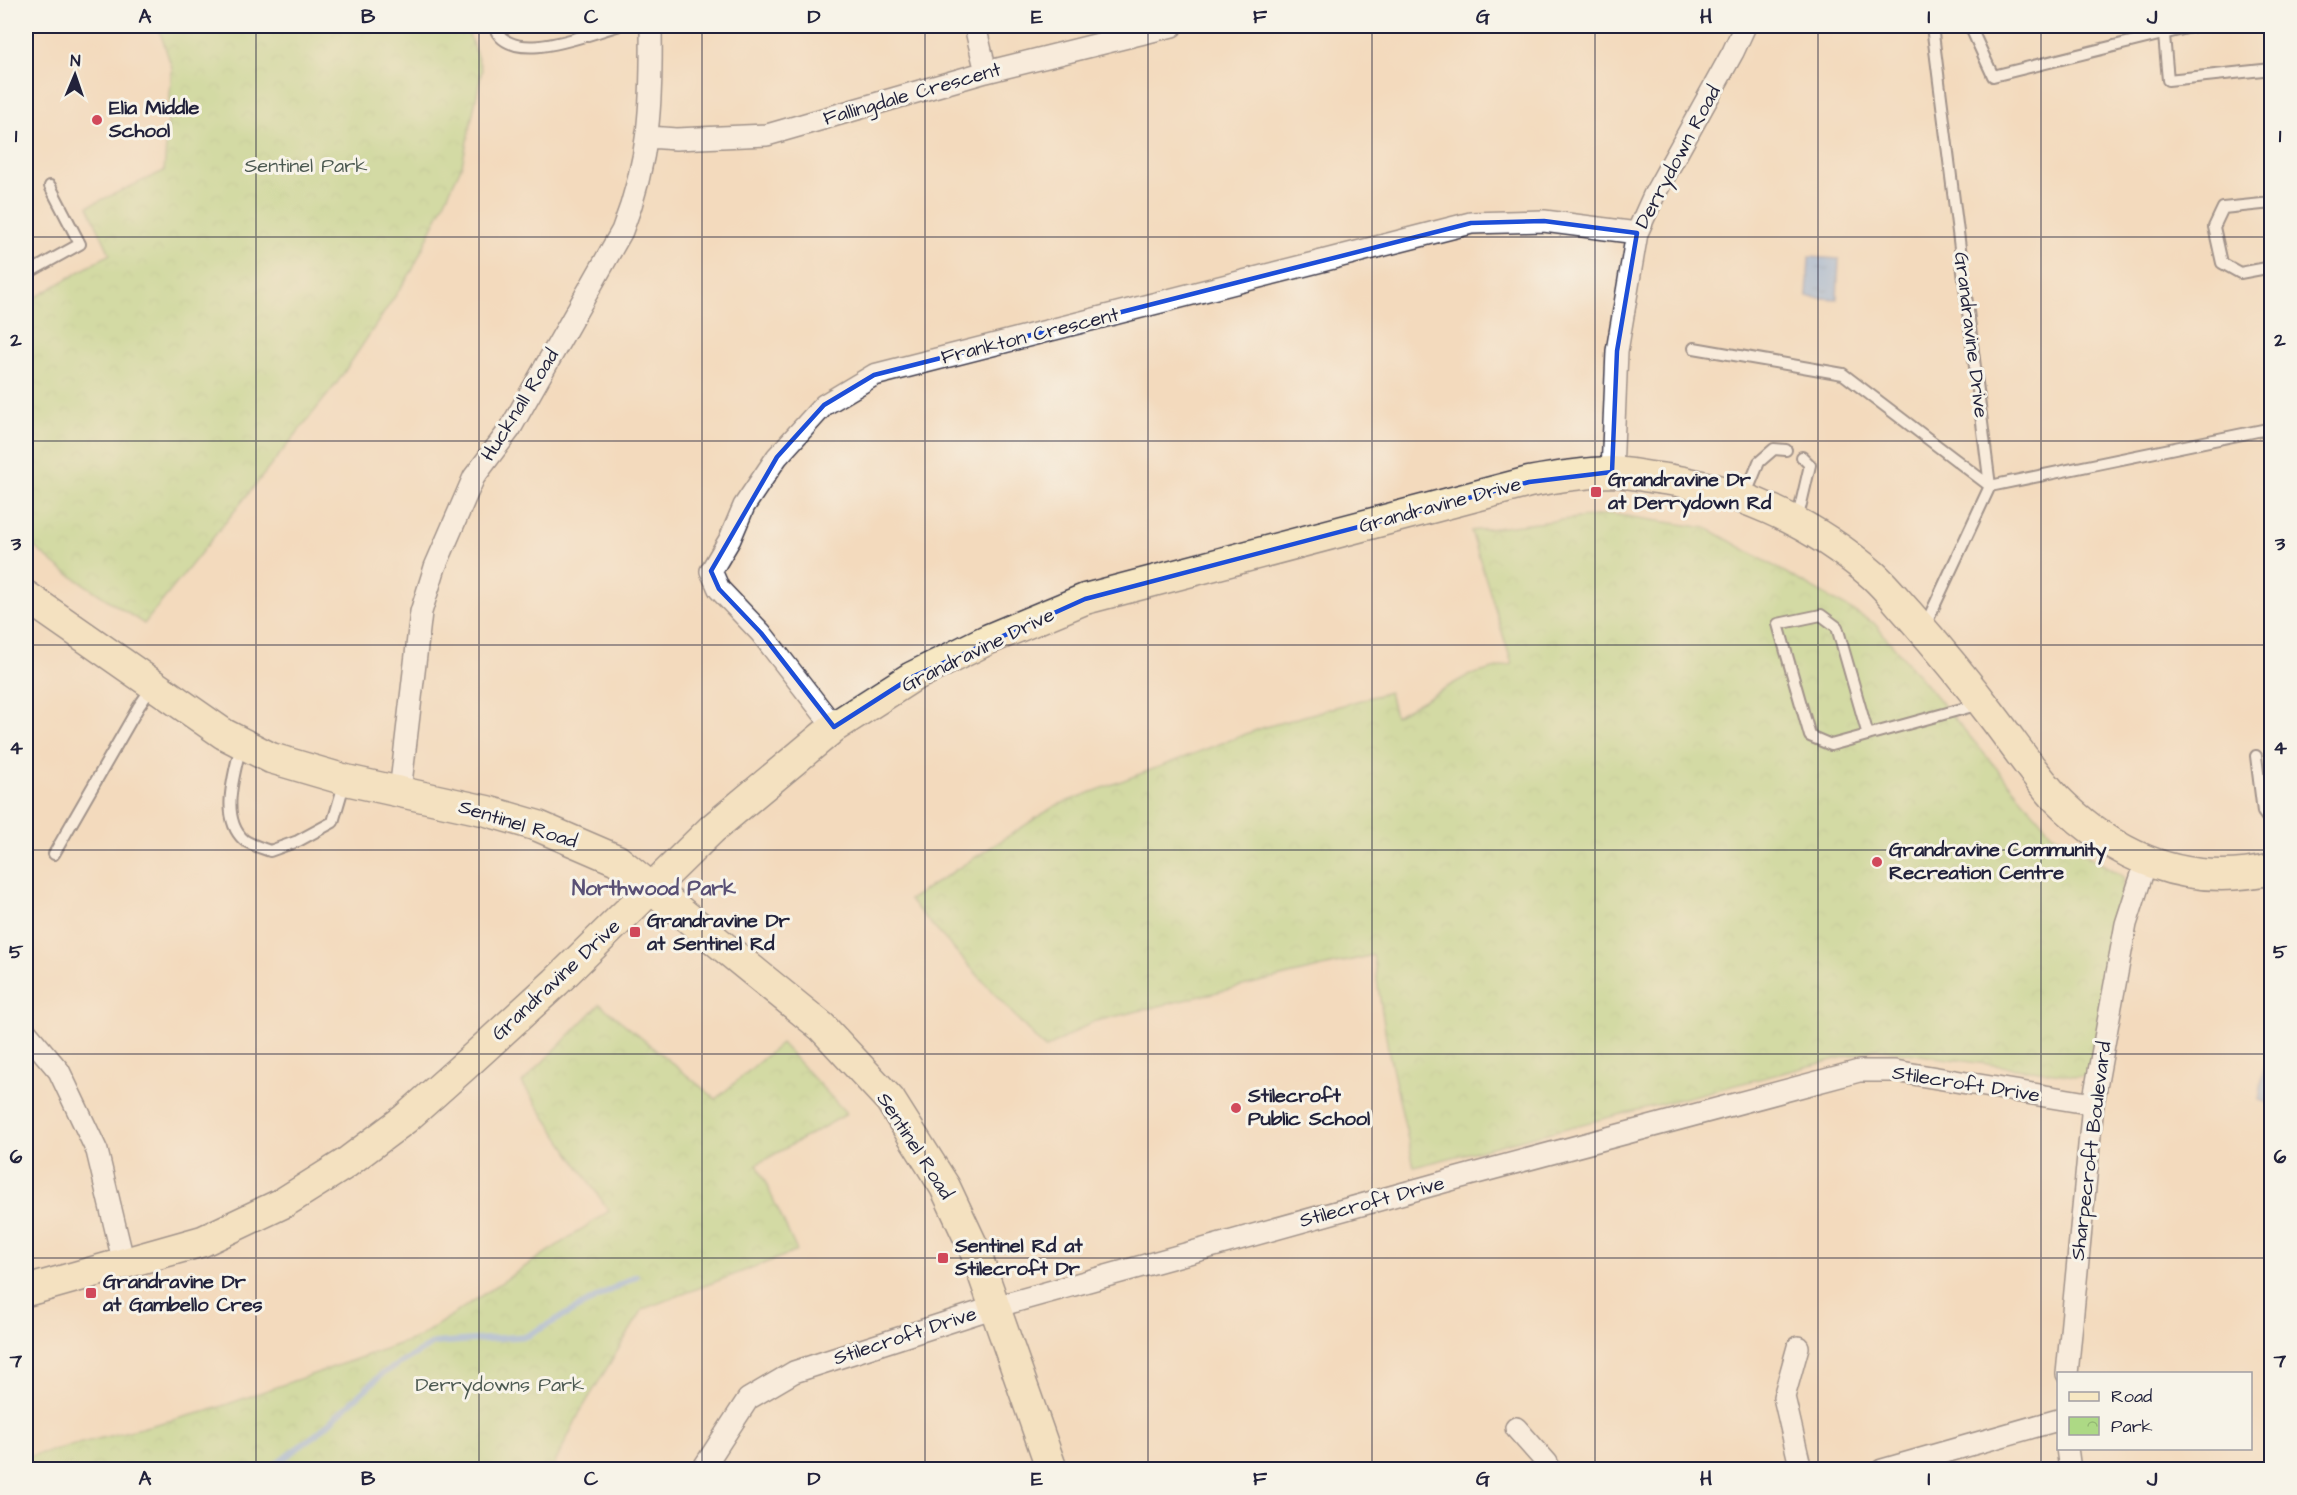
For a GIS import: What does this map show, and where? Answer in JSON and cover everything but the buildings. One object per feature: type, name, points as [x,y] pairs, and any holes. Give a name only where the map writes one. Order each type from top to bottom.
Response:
[{"type":"street","name":"Hucknall Road","points":[[400,792],[421,612],[435,567],[474,477],[510,429],[622,231],[636,195],[648,137],[652,96],[651,26]]},
{"type":"street","points":[[975,26],[986,72]]},
{"type":"street","name":"Fallingdale Crescent","points":[[648,137],[676,139],[767,135],[986,72],[1172,26]]},
{"type":"street","name":"Derrydown Road","points":[[1612,472],[1617,351],[1637,233],[1654,195],[1745,26]]},
{"type":"street","name":"Frankton Crescent","points":[[834,728],[761,633],[719,589],[711,571],[730,539],[744,506],[777,457],[824,405],[874,375],[1471,223],[1544,221],[1637,233]]},
{"type":"street","name":"Grandravine Drive","points":[[26,1291],[203,1241],[283,1203],[345,1164],[405,1119],[447,1081],[653,888],[680,858],[712,829],[834,728],[912,677],[989,639],[1085,599],[1529,482],[1566,475],[1612,472],[1682,480],[1744,498],[1797,521],[1816,532],[1875,577],[1923,630],[1983,703],[2054,795],[2084,824],[2146,862],[2192,874],[2242,876],[2271,869]]},
{"type":"street","name":"Sentinel Road","points":[[26,596],[153,686],[241,744],[271,758],[346,780],[487,811],[567,837],[617,860],[822,1027],[890,1100],[945,1187],[975,1251],[1052,1470]]},
{"type":"street","name":"Sharpecroft Boulevard","points":[[2067,1372],[2093,1104],[2126,924],[2146,862]]},
{"type":"street","points":[[26,1032],[59,1071],[97,1151],[124,1264]]},
{"type":"street","name":"Stilecroft Drive","points":[[702,1470],[748,1399],[794,1372],[995,1307],[1448,1181],[1859,1071],[1894,1071],[2093,1104]]},
{"type":"street","points":[[1798,1347],[1784,1397],[1802,1470]]},
{"type":"street","points":[[1882,1470],[2057,1420]]},
{"type":"street","points":[[1516,1428],[1547,1463],[1550,1470]]},
{"type":"street","points":[[2067,1450],[2070,1470]]},
{"type":"lane","points":[[494,26],[512,45],[530,48],[617,26]]},
{"type":"lane","name":"Grandravine Drive","points":[[1932,26],[1990,486]]},
{"type":"lane","points":[[1970,26],[1993,76],[2195,26]]},
{"type":"lane","points":[[2164,34],[2168,80],[2271,69]]},
{"type":"lane","points":[[26,274],[80,244],[50,186]]},
{"type":"lane","points":[[2271,203],[2223,208],[2214,227],[2222,263],[2240,273],[2271,267]]},
{"type":"lane","points":[[1694,348],[1843,374],[1990,486],[2271,429]]},
{"type":"lane","points":[[1744,498],[1759,462],[1774,449],[1786,450]]},
{"type":"lane","points":[[1797,521],[1810,465],[1802,457]]},
{"type":"lane","points":[[1923,630],[1990,486]]},
{"type":"lane","points":[[1868,735],[1838,627],[1821,615],[1778,624],[1810,736],[1831,745],[1868,735],[1983,703]]},
{"type":"lane","points":[[54,854],[139,706],[153,686]]},
{"type":"lane","points":[[241,744],[230,809],[232,825],[245,841],[270,851],[298,841],[333,822],[346,780]]},
{"type":"lane","points":[[2256,756],[2263,812],[2271,824]]},
{"type":"highlighted area","points":[[1544,221],[1637,233],[1617,351],[1612,472],[1529,482],[1085,599],[912,677],[834,727],[761,633],[719,589],[711,571],[777,457],[824,405],[874,375],[1471,223]]},
{"type":"green space","name":"Sentinel Park","points":[[158,26],[466,26],[482,70],[462,165],[412,271],[337,383],[144,624],[58,567],[26,540],[26,303],[110,254],[88,206],[164,171],[172,68]]},
{"type":"green space","points":[[1611,514],[1707,528],[1874,623],[2053,835],[2124,877],[2090,1078],[1876,1049],[1414,1167],[1388,1049],[1373,955],[1092,1022],[1045,1049],[909,900],[1055,806],[1262,728],[1389,692],[1395,716],[1467,676],[1512,664],[1471,531]]},
{"type":"green space","name":"Derrydowns Park","points":[[600,1004],[716,1099],[781,1043],[847,1114],[757,1164],[797,1251],[643,1309],[580,1412],[552,1469],[26,1469],[26,1457],[208,1411],[419,1337],[609,1211],[522,1083]]},
{"type":"water","points":[[1809,257],[1839,259],[1837,299],[1807,297]]},
{"type":"water","points":[[2272,1065],[2271,1104],[2259,1100],[2264,1066]]},
{"type":"waterway","points":[[268,1470],[318,1433],[382,1374],[434,1343],[527,1336],[636,1276]]},
{"type":"place","name":"Elia Middle School","points":[[97,120]]},
{"type":"place","name":"Grandravine Dr at Derrydown Rd","points":[[1596,492]]},
{"type":"place","name":"Grandravine Community Recreation Centre","points":[[1877,862]]},
{"type":"place","name":"Grandravine Dr at Sentinel Rd","points":[[635,932]]},
{"type":"place","name":"Stilecroft Public School","points":[[1236,1108]]},
{"type":"place","name":"Sentinel Rd at Stilecroft Dr","points":[[943,1258]]},
{"type":"place","name":"Grandravine Dr at Gambello Cres","points":[[91,1293]]},
{"type":"district","name":"Northwood Park","points":[[654,888]]}]
